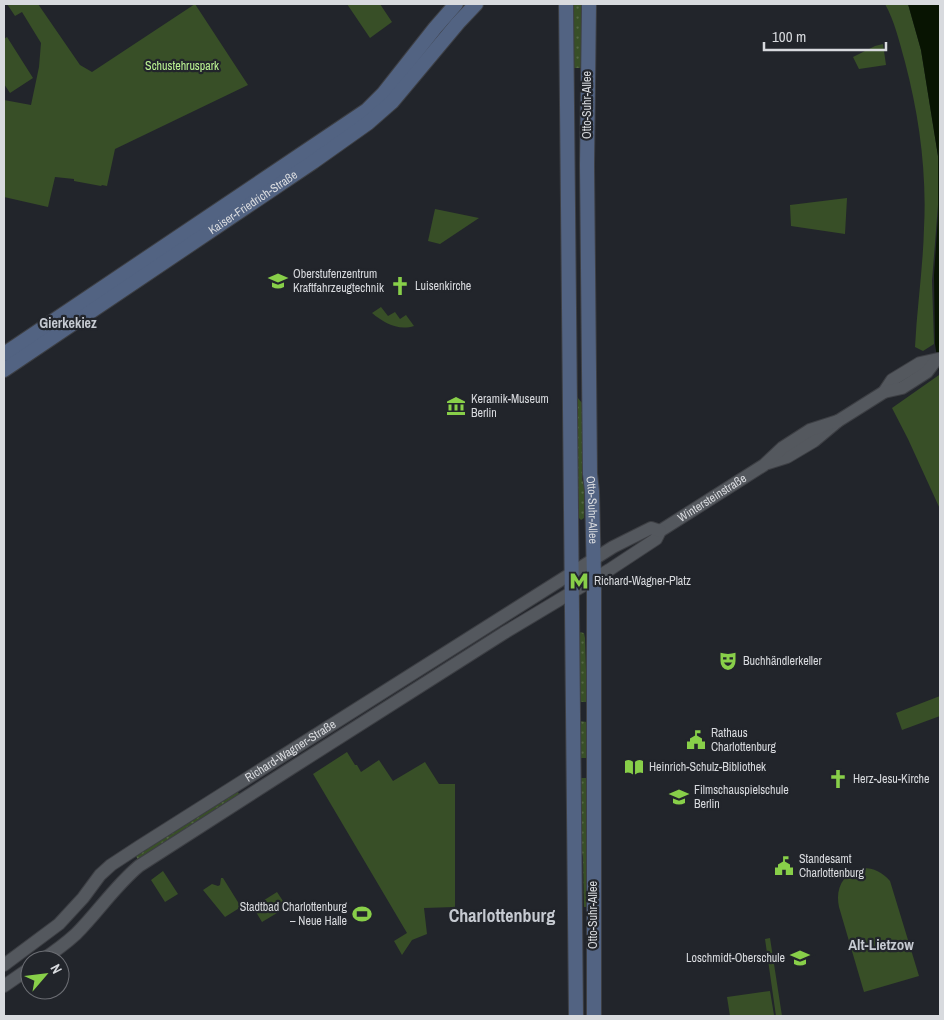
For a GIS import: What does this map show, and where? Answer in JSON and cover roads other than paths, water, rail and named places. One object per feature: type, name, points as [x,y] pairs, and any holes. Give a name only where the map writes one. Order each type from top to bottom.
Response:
[{"type":"main road","name":"Kaiser-Friedrich-Straße","points":[[4,354],[367,110],[383,94],[456,4]]},
{"type":"main road","name":"Kaiser-Friedrich-Straße","points":[[4,370],[368,123],[392,102],[476,4]]},
{"type":"main road","name":"Otto-Suhr-Allee","points":[[566,4],[570,357],[570,573],[576,1016]]},
{"type":"main road","name":"Otto-Suhr-Allee","points":[[589,4],[587,170],[590,474],[594,559],[594,1016]]},
{"type":"street","name":"Wintersteinstraße","points":[[594,578],[656,539],[660,531],[764,465],[787,457],[814,441],[838,421],[884,392],[892,380],[920,363],[932,363]]},
{"type":"street","name":"Wintersteinstraße","points":[[594,559],[651,528],[660,531]]},
{"type":"street","name":"Richard-Wagner-Straße","points":[[4,964],[59,924],[83,898],[100,875],[121,858],[594,559]]},
{"type":"street","name":"Richard-Wagner-Straße","points":[[57,950],[77,933],[121,882],[140,866],[290,769],[594,578]]},
{"type":"street","points":[[4,986],[20,975]]},
{"type":"place","name":"Oberstufenzentrum Kraftfahrzeugtechnik","points":[[278,281]]},
{"type":"place","name":"Luisenkirche","points":[[400,286]]},
{"type":"place","name":"Keramik-Museum Berlin","points":[[456,406]]},
{"type":"place","name":"Richard-Wagner-Platz","points":[[579,581]]},
{"type":"place","name":"Buchhändlerkeller","points":[[728,661]]},
{"type":"place","name":"Rathaus Charlottenburg","points":[[696,740]]},
{"type":"place","name":"Heinrich-Schulz-Bibliothek","points":[[634,767]]},
{"type":"place","name":"Herz-Jesu-Kirche","points":[[838,779]]},
{"type":"place","name":"Filmschauspielschule Berlin","points":[[679,797]]},
{"type":"place","name":"Standesamt Charlottenburg","points":[[784,866]]},
{"type":"place","name":"Stadtbad Charlottenburg – Neue Halle","points":[[362,914]]},
{"type":"place","name":"Loschmidt-Oberschule","points":[[800,958]]},
{"type":"district","name":"Gierkekiez","points":[[68,323]]},
{"type":"district","name":"Charlottenburg","points":[[502,915]]},
{"type":"district","name":"Alt-Lietzow","points":[[881,944]]},
{"type":"park label","name":"Schustehruspark","points":[[182,66]]}]
